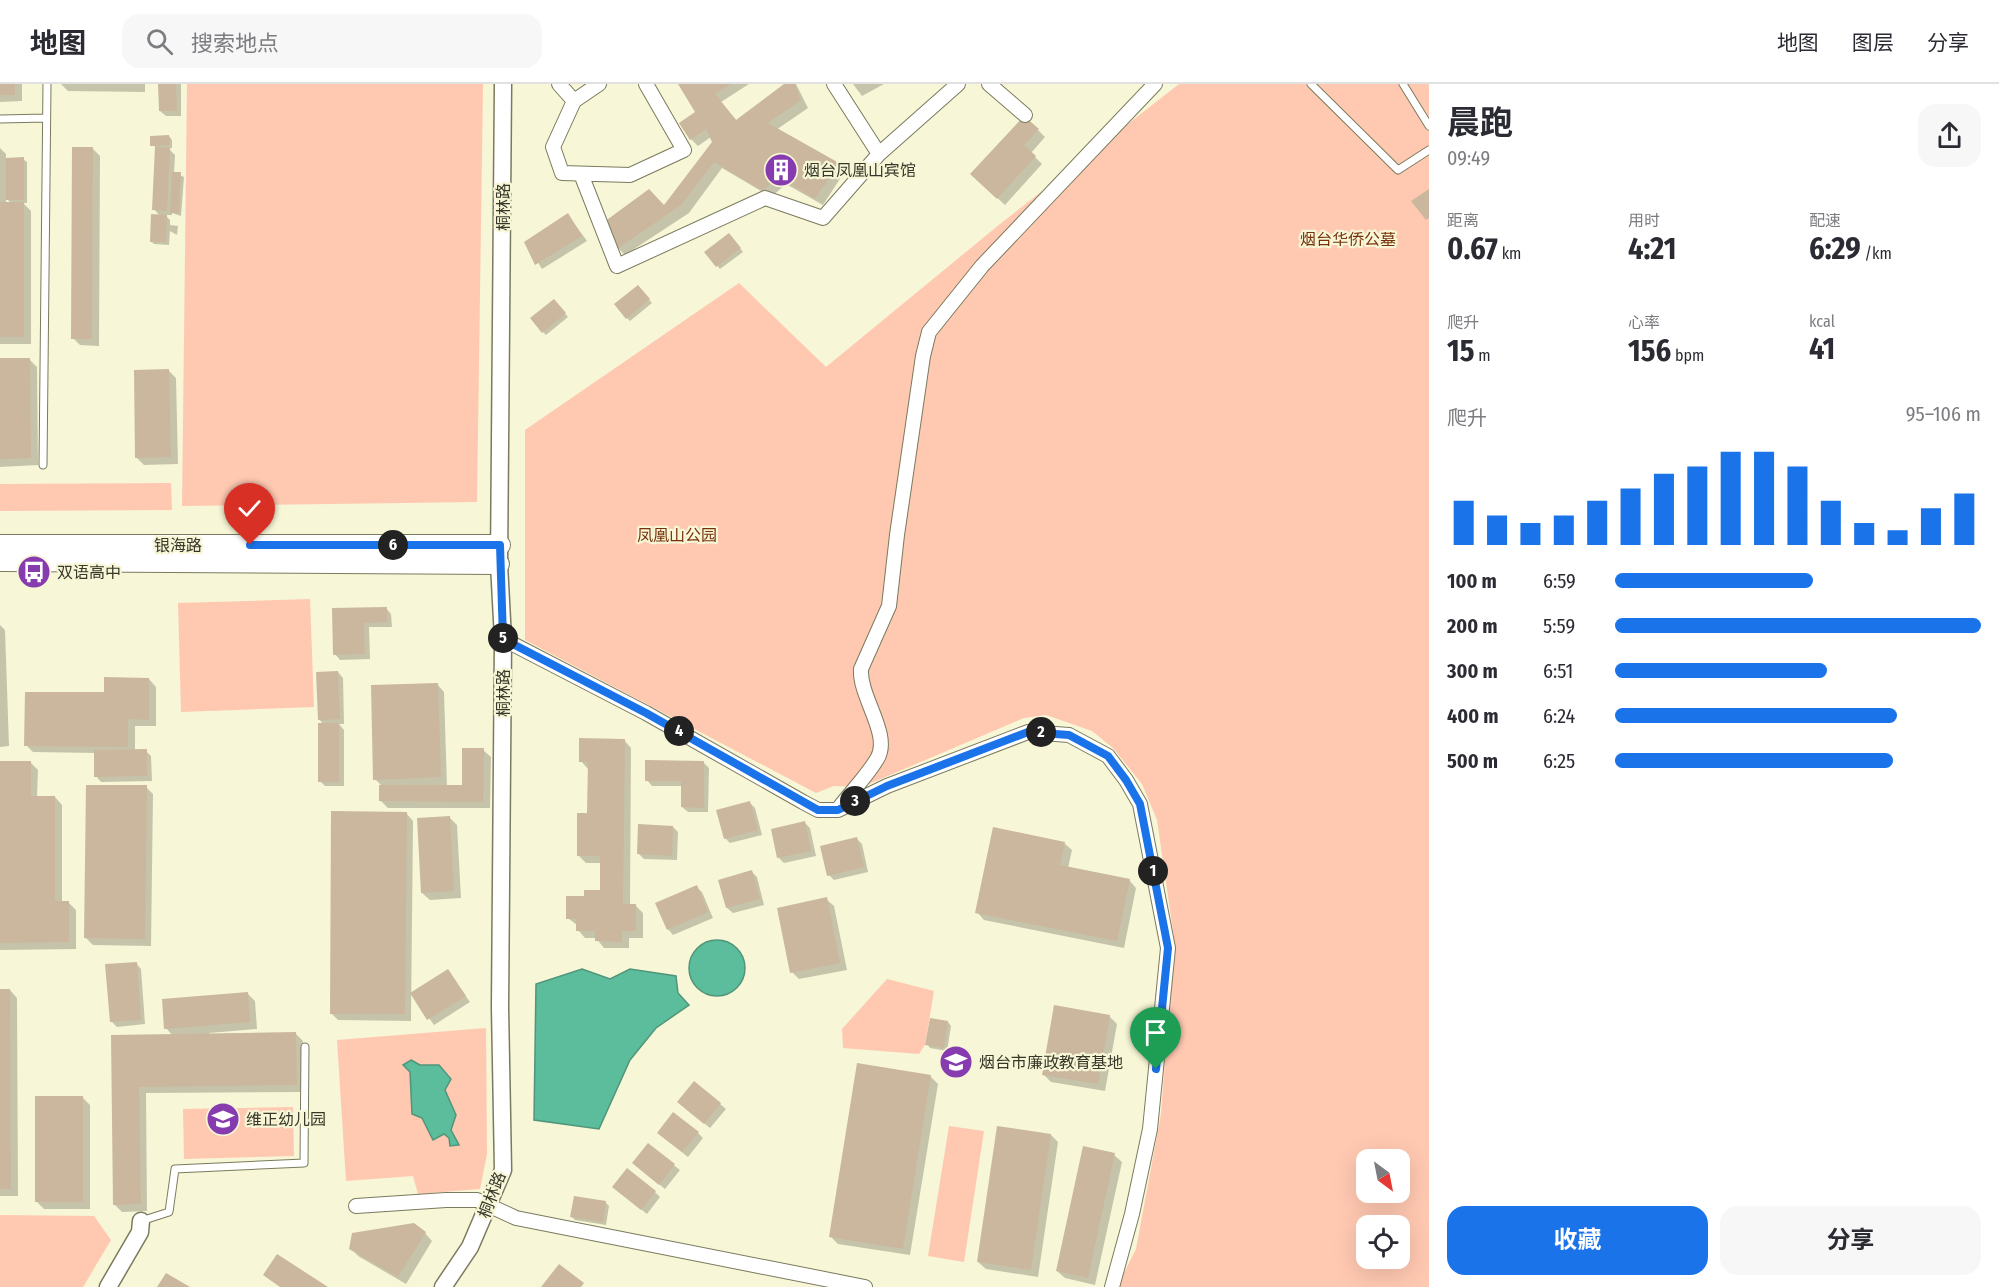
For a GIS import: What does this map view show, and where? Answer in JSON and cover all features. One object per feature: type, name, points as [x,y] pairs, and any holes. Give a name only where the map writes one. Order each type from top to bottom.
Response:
[{"type":"main road","name":"银海路","points":[[0,545],[500,555]]},
{"type":"main road","name":"银海路","points":[[0,561],[500,555]]},
{"type":"street","name":"桐林路","points":[[443,1287],[470,1247],[490,1205],[503,1170],[500,1006],[503,639],[500,555],[504,84]]},
{"type":"street","points":[[559,84],[574,101]]},
{"type":"street","points":[[599,84],[574,101],[553,147],[562,173],[630,175],[684,150],[646,84]]},
{"type":"street","points":[[834,84],[879,154]]},
{"type":"street","points":[[581,174],[617,266],[765,198],[823,218],[879,154],[958,84]]},
{"type":"street","points":[[989,84],[1025,115]]},
{"type":"street","points":[[838,810],[878,759],[881,748],[880,737],[860,679],[861,669],[889,606],[900,513],[923,356],[929,332],[982,266],[1155,84]]},
{"type":"street","points":[[503,639],[646,713],[818,810],[838,810],[887,786],[1028,732],[1069,735],[1108,756],[1140,804],[1168,948],[1150,1129],[1132,1214],[1112,1287]]},
{"type":"street","points":[[356,1206],[477,1200],[516,1218],[866,1287]]},
{"type":"street","points":[[108,1287],[140,1232],[141,1221]]},
{"type":"lane","points":[[43,465],[47,84]]},
{"type":"lane","points":[[1311,84],[1398,170],[1429,150]]},
{"type":"lane","points":[[1403,84],[1429,126]]},
{"type":"lane","points":[[0,119],[46,118]]},
{"type":"lane","points":[[141,1221],[170,1212],[175,1169],[304,1163],[305,1047]]},
{"type":"green space","points":[[187,84],[483,84],[477,502],[182,506]]},
{"type":"green space","points":[[1179,84],[1429,84],[1429,1287],[1117,1287],[1136,1249],[1161,1114],[1174,938],[1157,820],[1142,784],[1113,748],[1092,731],[1046,715],[1024,718],[862,787],[834,786],[816,793],[525,640],[525,430],[739,283],[826,367],[1000,224]]},
{"type":"green space","points":[[171,483],[172,510],[0,511],[0,484]]},
{"type":"green space","points":[[310,599],[314,707],[181,712],[178,603]]},
{"type":"green space","points":[[887,979],[934,991],[925,1045],[919,1054],[843,1048],[842,1029]]},
{"type":"green space","points":[[486,1028],[487,1154],[480,1189],[418,1194],[413,1176],[346,1181],[337,1040]]},
{"type":"green space","points":[[293,1107],[294,1156],[184,1159],[183,1109]]},
{"type":"green space","points":[[949,1126],[984,1131],[964,1262],[928,1256]]},
{"type":"green space","points":[[0,1215],[94,1216],[111,1240],[83,1287],[0,1287]]},
{"type":"shaded area","points":[[711,940],[723,940],[737,948],[745,962],[743,979],[737,988],[723,996],[711,996],[694,984],[689,974],[689,962],[701,945]]},
{"type":"shaded area","points":[[582,969],[610,979],[630,969],[676,976],[678,993],[689,1005],[656,1028],[630,1060],[599,1129],[534,1120],[536,984]]},
{"type":"shaded area","points":[[411,1060],[420,1065],[439,1065],[451,1079],[445,1090],[456,1115],[451,1130],[459,1145],[450,1146],[449,1138],[444,1134],[433,1140],[422,1118],[412,1114],[410,1072],[403,1065]]},
{"type":"building","points":[[0,84],[15,84],[15,95],[0,95]]},
{"type":"building","points":[[158,84],[176,84],[177,111],[159,111]]},
{"type":"building","name":"烟台凤凰山宾馆","points":[[678,84],[731,84],[715,94],[736,120],[784,84],[795,84],[801,100],[768,123],[839,163],[815,199],[778,177],[763,191],[714,162],[681,205],[617,249],[604,222],[649,189],[664,205],[712,142],[706,129],[690,140],[679,123],[695,112]]},
{"type":"building","points":[[1024,116],[1039,129],[1024,145],[1036,156],[997,199],[970,174]]},
{"type":"building","points":[[169,135],[170,145],[150,146],[150,136]]},
{"type":"building","points":[[72,147],[93,147],[92,339],[71,339]]},
{"type":"building","points":[[155,147],[170,148],[167,211],[152,210]]},
{"type":"building","points":[[24,157],[24,200],[6,200],[6,158]]},
{"type":"building","points":[[172,172],[181,172],[179,213],[170,213]]},
{"type":"building","points":[[1429,189],[1429,218],[1426,220],[1411,201]]},
{"type":"building","points":[[0,202],[24,202],[24,337],[0,337]]},
{"type":"building","points":[[568,213],[582,236],[535,265],[524,242]]},
{"type":"building","points":[[151,214],[167,215],[166,242],[150,242]]},
{"type":"building","points":[[729,233],[741,248],[716,267],[704,252]]},
{"type":"building","points":[[638,285],[650,299],[626,319],[614,304]]},
{"type":"building","points":[[554,299],[566,313],[542,333],[530,318]]},
{"type":"building","points":[[0,358],[30,358],[31,458],[0,459]]},
{"type":"building","points":[[169,369],[171,457],[135,458],[134,370]]},
{"type":"building","points":[[387,607],[387,622],[364,623],[365,654],[333,655],[332,608]]},
{"type":"building","points":[[338,671],[340,719],[318,720],[316,672]]},
{"type":"building","points":[[104,677],[149,678],[149,720],[128,719],[128,747],[24,746],[25,692],[104,692]]},
{"type":"building","points":[[438,683],[441,777],[373,780],[371,685]]},
{"type":"building","points":[[318,723],[339,723],[339,782],[318,782]]},
{"type":"building","points":[[579,738],[625,739],[623,904],[636,904],[636,931],[622,931],[622,942],[595,941],[595,931],[576,931],[576,919],[566,919],[566,896],[584,896],[584,890],[600,890],[600,856],[577,856],[577,813],[587,813],[588,762],[579,762]]},
{"type":"building","points":[[462,748],[484,748],[483,802],[379,801],[379,785],[462,785]]},
{"type":"building","points":[[147,749],[147,776],[94,777],[94,750]]},
{"type":"building","points":[[645,760],[704,761],[704,808],[681,807],[681,781],[645,781]]},
{"type":"building","points":[[0,761],[31,761],[31,796],[55,796],[55,901],[69,901],[69,942],[0,943]]},
{"type":"building","points":[[86,785],[147,785],[145,939],[84,938]]},
{"type":"building","points":[[750,801],[758,830],[724,839],[716,810]]},
{"type":"building","points":[[331,811],[407,812],[405,1014],[330,1014]]},
{"type":"building","points":[[450,816],[454,891],[421,893],[417,818]]},
{"type":"building","points":[[805,821],[811,851],[777,858],[771,829]]},
{"type":"building","points":[[638,824],[673,826],[672,856],[637,854]]},
{"type":"building","points":[[993,827],[1065,842],[1060,865],[1130,879],[1117,941],[975,913]]},
{"type":"building","points":[[857,837],[864,867],[827,876],[820,846]]},
{"type":"building","points":[[752,870],[760,899],[726,908],[718,880]]},
{"type":"building","points":[[697,885],[708,912],[667,930],[655,903]]},
{"type":"building","points":[[827,897],[840,963],[790,973],[777,908]]},
{"type":"building","points":[[137,962],[141,1020],[110,1022],[105,964]]},
{"type":"building","points":[[448,969],[466,996],[427,1020],[410,993]]},
{"type":"building","points":[[0,989],[10,989],[11,1189],[0,1189]]},
{"type":"building","points":[[248,992],[250,1022],[164,1029],[162,999]]},
{"type":"building","points":[[1054,1005],[1110,1015],[1098,1084],[1042,1075]]},
{"type":"building","points":[[930,1018],[948,1021],[944,1048],[925,1045]]},
{"type":"building","points":[[296,1032],[297,1085],[139,1087],[141,1204],[113,1205],[111,1035]]},
{"type":"building","points":[[857,1063],[931,1075],[903,1249],[829,1237]]},
{"type":"building","points":[[694,1081],[721,1103],[704,1124],[677,1102]]},
{"type":"building","points":[[35,1096],[83,1096],[83,1202],[35,1202]]},
{"type":"building","points":[[673,1112],[699,1132],[682,1152],[657,1133]]},
{"type":"building","points":[[997,1126],[1051,1134],[1031,1270],[977,1262]]},
{"type":"building","points":[[648,1143],[675,1164],[659,1185],[632,1163]]},
{"type":"building","points":[[1083,1146],[1115,1153],[1088,1278],[1056,1271]]},
{"type":"building","points":[[627,1168],[656,1191],[641,1210],[612,1187]]},
{"type":"building","points":[[574,1196],[606,1201],[603,1222],[570,1217]]},
{"type":"building","points":[[414,1223],[426,1232],[398,1277],[349,1249],[352,1233]]},
{"type":"building","points":[[277,1254],[328,1287],[280,1287],[263,1275]]},
{"type":"building","points":[[559,1264],[584,1283],[581,1287],[541,1287]]},
{"type":"building","points":[[166,1273],[190,1287],[157,1287]]},
{"type":"place","name":"烟台凤凰山宾馆","points":[[781,170]]},
{"type":"place","name":"双语高中","points":[[34,572]]},
{"type":"place","name":"烟台市廉政教育基地","points":[[956,1062]]},
{"type":"place","name":"维正幼儿园","points":[[223,1119]]},
{"type":"route","points":[[250,545],[500,545],[503,639],[646,713],[818,810],[827,812],[838,810],[887,786],[1028,732],[1069,735],[1108,756],[1140,804],[1168,948],[1156,1069]]},
{"type":"park label","name":"烟台华侨公墓","points":[[1348,239]]},
{"type":"park label","name":"凤凰山公园","points":[[677,535]]}]
